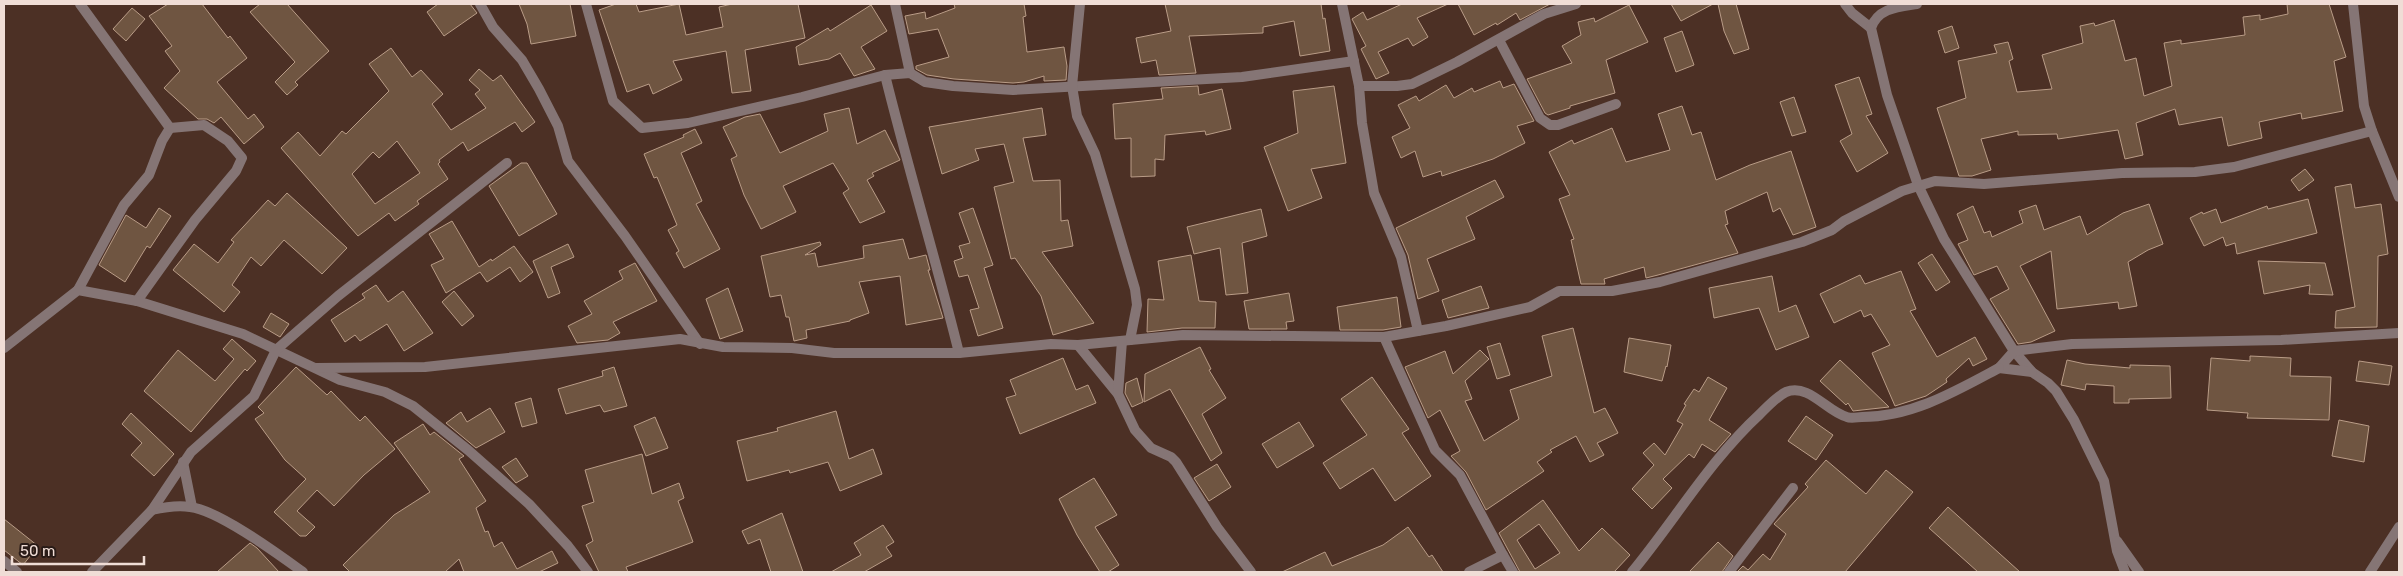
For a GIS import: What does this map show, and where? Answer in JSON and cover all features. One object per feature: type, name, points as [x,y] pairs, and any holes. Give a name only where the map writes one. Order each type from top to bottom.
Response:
[{"type":"street","points":[[80,4],[170,128]]},
{"type":"street","points":[[480,4],[493,27],[522,60],[539,89],[558,126],[568,161],[625,236],[700,344]]},
{"type":"street","points":[[586,4],[614,101],[642,128],[688,123],[802,97],[885,75],[910,73],[925,82],[1013,90],[1242,77],[1354,61]]},
{"type":"street","points":[[895,4],[910,73]]},
{"type":"street","points":[[1080,4],[1072,86],[1077,116],[1095,154],[1135,289],[1137,305],[1136,319],[1126,340],[1118,394]]},
{"type":"street","points":[[1342,4],[1359,86],[1362,123],[1374,194],[1401,257],[1418,331]]},
{"type":"street","points":[[1359,86],[1412,84],[1499,40],[1544,14],[1571,4]]},
{"type":"street","points":[[1845,4],[1871,28]]},
{"type":"street","points":[[1917,4],[1882,12],[1875,18],[1871,28],[1887,96],[1918,184],[1944,239],[2014,351],[2032,372],[2048,383],[2056,392],[2074,420],[2104,481],[2120,562],[2125,572]]},
{"type":"street","points":[[2353,4],[2364,106],[2372,132],[2399,197]]},
{"type":"street","points":[[1499,40],[1540,118],[1545,123],[1558,125],[1616,104]]},
{"type":"street","points":[[885,75],[905,155],[934,252],[959,353]]},
{"type":"street","points":[[137,301],[195,220],[236,171],[242,158],[228,141],[204,125],[170,128]]},
{"type":"street","points":[[4,348],[78,290],[124,205],[149,175],[162,141],[170,128]]},
{"type":"street","points":[[316,368],[425,367],[680,339],[700,344],[734,348],[792,348],[834,353],[959,353],[1051,344],[1078,345],[1183,335],[1384,337],[1530,307],[1559,291],[1612,291],[1660,282],[1802,242],[1832,230],[1918,184],[1935,181],[1984,184],[2122,173],[2195,172],[2234,167],[2372,132]]},
{"type":"street","points":[[92,572],[152,510],[183,462],[254,396],[276,350],[338,296],[507,163]]},
{"type":"street","points":[[78,290],[137,301],[243,334],[340,380],[385,392],[413,406],[468,450],[530,504],[568,546],[588,572]]},
{"type":"street","points":[[1632,572],[1659,540],[1727,447],[1752,421],[1785,393],[1795,390],[1804,392],[1847,418],[1885,417],[1946,397],[1999,368],[2014,351],[2072,344],[2281,340],[2399,333]]},
{"type":"street","points":[[1384,337],[1435,450],[1460,475],[1513,572]]},
{"type":"street","points":[[1078,345],[1118,394],[1135,430],[1151,448],[1171,457],[1176,462],[1217,527],[1251,572]]},
{"type":"street","points":[[1999,368],[2032,372]]},
{"type":"street","points":[[183,462],[192,507]]},
{"type":"street","points":[[1729,572],[1793,488]]},
{"type":"street","points":[[152,510],[173,506],[192,507],[226,521],[302,572]]},
{"type":"street","points":[[2370,572],[2395,539],[2399,527]]},
{"type":"street","points":[[2115,538],[2139,572]]},
{"type":"street","points":[[1469,572],[1503,555]]},
{"type":"street","points":[[4,561],[17,572]]},
{"type":"building","points":[[168,4],[202,4],[228,38],[230,36],[247,58],[217,82],[248,119],[254,114],[264,127],[244,144],[221,117],[214,123],[207,119],[198,119],[164,88],[180,71],[165,51],[172,46],[149,16]]},
{"type":"building","points":[[260,4],[287,4],[329,51],[295,82],[298,85],[287,95],[275,82],[295,62],[250,12]]},
{"type":"building","points":[[438,4],[470,4],[477,13],[444,36],[427,12]]},
{"type":"building","points":[[519,4],[570,4],[576,36],[531,44],[527,24]]},
{"type":"building","points":[[616,4],[636,4],[639,12],[679,4],[686,35],[723,27],[719,7],[732,4],[798,4],[805,38],[745,50],[751,91],[732,93],[726,51],[673,61],[682,80],[653,94],[649,84],[627,92],[599,10]]},
{"type":"building","points":[[954,4],[1024,4],[1026,16],[1023,17],[1027,52],[1064,47],[1067,66],[1066,80],[1044,81],[1044,76],[1013,83],[954,79],[927,75],[916,69],[916,66],[949,57],[938,29],[909,34],[905,16],[925,12],[926,19],[955,8]]},
{"type":"building","points":[[1165,4],[1321,4],[1330,51],[1300,56],[1294,21],[1263,27],[1263,33],[1189,36],[1196,73],[1159,75],[1156,60],[1141,63],[1136,38],[1171,31]]},
{"type":"building","points":[[1402,4],[1448,4],[1417,18],[1428,37],[1413,46],[1408,38],[1378,52],[1389,73],[1376,79],[1361,49],[1366,46],[1352,19],[1363,12],[1367,20]]},
{"type":"building","points":[[1458,4],[1550,4],[1520,20],[1516,13],[1497,25],[1496,23],[1474,35]]},
{"type":"building","points":[[1671,4],[1713,4],[1681,21]]},
{"type":"building","points":[[1718,4],[1736,4],[1749,49],[1734,54],[1724,31]]},
{"type":"building","points":[[2287,4],[2329,4],[2346,57],[2334,61],[2343,111],[2302,119],[2301,113],[2259,122],[2262,138],[2228,146],[2222,117],[2179,125],[2175,109],[2136,123],[2143,155],[2125,159],[2118,130],[2058,139],[2057,134],[2018,135],[2018,131],[1981,139],[1991,170],[1972,176],[1959,176],[1937,108],[1966,98],[1958,61],[1997,53],[1994,45],[2008,42],[2013,59],[2009,61],[2017,92],[2052,89],[2042,55],[2083,43],[2080,26],[2094,23],[2095,26],[2114,20],[2125,61],[2136,58],[2144,96],[2172,86],[2164,43],[2181,40],[2181,44],[2245,35],[2243,17],[2260,15],[2260,20],[2288,14]]},
{"type":"building","points":[[871,5],[887,31],[861,47],[875,69],[854,76],[840,53],[829,59],[799,65],[796,47],[828,28],[830,31]]},
{"type":"building","points":[[1629,5],[1648,42],[1606,60],[1615,93],[1570,106],[1570,108],[1548,115],[1545,113],[1527,79],[1572,63],[1562,46],[1581,35],[1578,22],[1594,18],[1595,22]]},
{"type":"building","points":[[132,8],[145,19],[126,41],[113,29]]},
{"type":"building","points":[[1952,26],[1959,48],[1945,53],[1938,31]]},
{"type":"building","points":[[1682,31],[1694,65],[1676,72],[1664,38]]},
{"type":"building","points":[[391,48],[412,77],[421,70],[443,94],[432,104],[451,130],[486,108],[475,94],[480,90],[469,80],[479,69],[493,81],[501,75],[535,122],[522,132],[515,122],[468,151],[463,142],[439,160],[438,164],[448,179],[417,201],[419,204],[395,221],[389,213],[358,236],[281,148],[298,132],[320,156],[342,131],[346,134],[389,91],[369,64]],"holes":[[[397,141],[420,173],[375,204],[352,174],[373,152],[379,158]]]},
{"type":"building","points":[[1859,77],[1872,114],[1866,116],[1888,153],[1857,172],[1840,141],[1852,134],[1835,85]]},
{"type":"building","points":[[1500,81],[1503,88],[1514,84],[1534,121],[1517,126],[1525,143],[1493,159],[1442,176],[1441,171],[1423,177],[1415,151],[1401,158],[1392,137],[1410,128],[1398,105],[1416,96],[1419,101],[1446,85],[1454,98],[1472,88],[1474,92]]},
{"type":"building","points":[[1198,86],[1199,95],[1222,89],[1231,129],[1206,135],[1205,131],[1165,135],[1164,160],[1155,159],[1155,176],[1131,177],[1131,138],[1115,139],[1113,104],[1163,99],[1161,88]]},
{"type":"building","points":[[1334,86],[1346,163],[1311,169],[1322,198],[1288,211],[1264,147],[1298,133],[1293,91]]},
{"type":"building","points":[[1794,97],[1806,132],[1792,136],[1780,102]]},
{"type":"building","points":[[1682,106],[1692,135],[1701,132],[1716,180],[1750,165],[1791,151],[1816,227],[1793,235],[1780,208],[1773,212],[1767,192],[1725,211],[1728,224],[1725,225],[1738,253],[1646,278],[1644,267],[1604,279],[1605,284],[1581,284],[1571,240],[1574,239],[1559,199],[1570,195],[1549,152],[1572,140],[1574,144],[1612,128],[1626,162],[1670,150],[1658,114]]},
{"type":"building","points":[[849,108],[857,144],[885,130],[900,160],[872,173],[874,176],[867,180],[885,212],[860,223],[843,193],[849,189],[833,163],[783,186],[796,212],[761,229],[744,195],[731,159],[737,156],[723,127],[745,117],[760,114],[780,153],[828,131],[824,114]]},
{"type":"building","points":[[1042,108],[1046,135],[1023,138],[1033,181],[1060,180],[1061,221],[1068,220],[1073,246],[1042,252],[1094,323],[1053,335],[1041,296],[1015,258],[1011,259],[994,187],[1014,182],[1004,144],[975,149],[979,160],[942,174],[929,127]]},
{"type":"building","points":[[695,129],[702,143],[681,153],[702,201],[696,204],[720,249],[684,268],[676,253],[679,251],[668,230],[677,225],[657,177],[654,178],[644,154],[684,137],[683,135]]},
{"type":"building","points":[[521,163],[527,163],[557,214],[519,236],[489,186]]},
{"type":"building","points":[[2305,169],[2314,180],[2299,191],[2291,180]]},
{"type":"building","points":[[1495,180],[1504,197],[1466,217],[1475,239],[1427,259],[1439,291],[1418,299],[1408,255],[1396,228]]},
{"type":"building","points":[[2351,184],[2355,208],[2381,204],[2388,254],[2378,256],[2377,327],[2335,328],[2336,311],[2355,307],[2335,187]]},
{"type":"building","points":[[287,193],[347,248],[322,274],[284,240],[261,266],[251,257],[232,285],[240,292],[224,312],[173,270],[194,244],[218,263],[234,242],[231,240],[268,200],[275,206]]},
{"type":"building","points":[[2308,199],[2317,233],[2237,254],[2235,243],[2226,246],[2223,237],[2204,246],[2190,218],[2202,212],[2203,214],[2216,209],[2221,223],[2267,206],[2268,209]]},
{"type":"building","points":[[2149,204],[2163,244],[2148,250],[2128,262],[2137,306],[2119,309],[2118,302],[2057,309],[2051,251],[2020,266],[2055,331],[2031,342],[2018,344],[1990,299],[2009,289],[1997,266],[1974,275],[1958,244],[1968,240],[1957,214],[1973,206],[1984,233],[1990,231],[1992,237],[2023,223],[2019,211],[2036,205],[2044,230],[2080,216],[2087,235],[2123,213]]},
{"type":"building","points":[[159,208],[171,216],[150,248],[147,246],[125,282],[99,265],[126,215],[146,228]]},
{"type":"building","points":[[973,208],[993,265],[984,268],[1003,328],[978,336],[970,310],[979,308],[968,275],[959,277],[954,261],[963,258],[959,246],[970,243],[959,213]]},
{"type":"building","points":[[1261,209],[1267,236],[1242,243],[1248,293],[1226,295],[1220,248],[1194,254],[1187,227]]},
{"type":"building","points":[[452,221],[479,267],[491,259],[492,261],[514,246],[533,272],[520,282],[510,267],[487,282],[480,272],[446,293],[431,265],[444,259],[429,234]]},
{"type":"building","points":[[903,239],[909,259],[926,255],[930,270],[928,270],[943,318],[906,325],[900,276],[859,282],[869,313],[850,321],[806,330],[807,338],[794,341],[789,317],[786,317],[781,295],[770,297],[761,256],[820,242],[821,245],[805,255],[815,253],[818,267],[864,258],[863,246]]},
{"type":"building","points":[[568,244],[574,257],[551,267],[560,293],[548,298],[533,261]]},
{"type":"building","points":[[1932,254],[1950,282],[1936,291],[1918,263]]},
{"type":"building","points":[[1191,255],[1199,301],[1216,302],[1215,328],[1182,328],[1147,332],[1148,299],[1164,300],[1158,261]]},
{"type":"building","points":[[2258,261],[2325,263],[2333,295],[2309,294],[2310,285],[2264,294]]},
{"type":"building","points":[[635,263],[657,301],[613,322],[620,333],[608,340],[577,343],[568,326],[592,314],[584,301],[623,279],[619,271]]},
{"type":"building","points":[[1901,271],[1916,309],[1910,311],[1937,357],[1975,337],[1987,359],[1973,366],[1969,358],[1946,379],[1947,382],[1926,396],[1895,406],[1872,353],[1890,345],[1871,314],[1864,317],[1861,310],[1834,323],[1820,294],[1860,275],[1865,284]]},
{"type":"building","points":[[1772,276],[1779,312],[1796,305],[1809,337],[1776,350],[1759,308],[1714,318],[1709,288]]},
{"type":"building","points":[[376,285],[388,302],[403,291],[433,333],[404,351],[387,324],[360,341],[355,335],[345,342],[331,320],[365,298],[362,294]]},
{"type":"building","points":[[1481,286],[1489,308],[1448,318],[1442,300]]},
{"type":"building","points":[[728,288],[743,331],[720,339],[706,299]]},
{"type":"building","points":[[454,291],[474,316],[462,326],[442,302]]},
{"type":"building","points":[[1289,293],[1294,321],[1286,322],[1287,329],[1249,329],[1244,301]]},
{"type":"building","points":[[1397,297],[1401,327],[1383,330],[1340,330],[1337,307]]},
{"type":"building","points":[[271,313],[289,324],[280,337],[263,327]]},
{"type":"building","points":[[1573,328],[1594,413],[1605,408],[1618,433],[1597,443],[1604,455],[1590,462],[1576,436],[1550,450],[1552,452],[1537,462],[1544,471],[1486,510],[1466,472],[1451,456],[1460,451],[1440,410],[1428,418],[1405,367],[1445,351],[1453,374],[1480,350],[1489,359],[1465,381],[1472,399],[1465,401],[1484,441],[1519,419],[1510,390],[1552,376],[1542,336]]},
{"type":"building","points":[[1629,338],[1671,345],[1662,381],[1624,372]]},
{"type":"building","points":[[232,339],[256,361],[247,371],[245,369],[191,432],[144,391],[178,350],[215,381],[234,359],[223,349]]},
{"type":"building","points":[[1500,343],[1510,375],[1497,379],[1487,347]]},
{"type":"building","points":[[1200,347],[1211,369],[1209,370],[1226,398],[1202,414],[1222,453],[1211,461],[1170,389],[1144,402],[1145,374]]},
{"type":"building","points":[[2250,356],[2291,358],[2290,376],[2331,377],[2329,420],[2247,418],[2248,413],[2207,410],[2211,358],[2250,361]]},
{"type":"building","points":[[1063,358],[1076,390],[1088,385],[1096,403],[1020,434],[1006,398],[1016,395],[1010,380]]},
{"type":"building","points":[[1840,360],[1889,407],[1853,411],[1848,403],[1846,405],[1820,381]]},
{"type":"building","points":[[2067,360],[2085,364],[2130,368],[2130,365],[2170,366],[2171,398],[2129,399],[2129,403],[2114,403],[2114,386],[2086,384],[2085,390],[2061,385]]},
{"type":"building","points":[[2359,361],[2392,366],[2389,385],[2356,381]]},
{"type":"building","points":[[296,367],[327,395],[331,391],[360,421],[365,416],[395,449],[364,475],[334,506],[317,490],[297,511],[315,527],[306,536],[300,536],[274,512],[306,479],[285,460],[255,419],[264,413],[258,407]]},
{"type":"building","points":[[614,367],[627,406],[604,412],[600,405],[566,414],[558,389],[603,376],[602,371]]},
{"type":"building","points":[[1372,377],[1409,429],[1402,433],[1431,476],[1395,501],[1373,468],[1340,489],[1323,463],[1367,435],[1341,399]]},
{"type":"building","points":[[1708,377],[1727,388],[1709,420],[1731,434],[1715,452],[1702,444],[1694,458],[1689,454],[1663,479],[1672,488],[1652,509],[1632,489],[1654,465],[1643,453],[1654,443],[1665,455],[1683,424],[1677,421],[1686,405],[1684,404],[1694,389],[1699,392]]},
{"type":"building","points":[[1137,378],[1143,402],[1132,407],[1125,393],[1126,383]]},
{"type":"building","points":[[531,398],[537,423],[522,427],[515,403]]},
{"type":"building","points":[[490,408],[505,432],[476,448],[446,423],[461,412],[467,422]]},
{"type":"building","points":[[836,411],[849,459],[873,449],[882,474],[840,491],[828,462],[790,473],[789,470],[747,481],[737,441],[778,431],[777,428]]},
{"type":"building","points":[[131,413],[174,454],[154,476],[131,455],[142,443],[122,424]]},
{"type":"building","points":[[1806,416],[1833,435],[1816,460],[1788,441]]},
{"type":"building","points":[[655,417],[668,448],[646,456],[634,426]]},
{"type":"building","points":[[2339,420],[2369,426],[2364,462],[2332,456]]},
{"type":"building","points":[[1299,422],[1314,446],[1277,468],[1262,444]]},
{"type":"building","points":[[423,424],[430,435],[434,432],[464,456],[459,459],[486,501],[476,508],[485,532],[488,531],[494,547],[502,542],[517,569],[552,551],[558,563],[539,572],[464,572],[459,559],[445,572],[350,572],[343,565],[394,515],[430,492],[394,443]]},
{"type":"building","points":[[642,454],[652,494],[679,483],[684,498],[678,501],[693,542],[626,567],[628,572],[599,572],[586,545],[593,541],[582,506],[594,502],[585,470]]},
{"type":"building","points":[[516,458],[528,476],[516,483],[502,467]]},
{"type":"building","points":[[1826,460],[1866,494],[1886,470],[1913,492],[1845,572],[1737,572],[1743,566],[1748,570],[1763,554],[1770,560],[1786,534],[1774,524],[1808,487],[1805,484]]},
{"type":"building","points":[[1217,464],[1231,487],[1209,501],[1194,478]]},
{"type":"building","points":[[1094,478],[1117,515],[1095,527],[1119,565],[1108,572],[1100,572],[1077,535],[1059,499]]},
{"type":"building","points":[[1543,500],[1579,551],[1602,528],[1630,555],[1614,572],[1520,572],[1499,533]],"holes":[[[1539,524],[1560,553],[1535,569],[1517,540]]]},
{"type":"building","points":[[1948,507],[2020,572],[1978,572],[1929,528]]},
{"type":"building","points":[[782,513],[803,572],[771,572],[760,539],[748,544],[742,531]]},
{"type":"building","points":[[4,519],[38,546],[23,565],[4,550]]},
{"type":"building","points":[[883,525],[894,542],[886,547],[892,556],[864,572],[831,572],[861,555],[854,543]]},
{"type":"building","points":[[1408,527],[1429,557],[1432,555],[1443,572],[1282,572],[1325,552],[1332,566],[1383,545]]},
{"type":"building","points":[[1718,542],[1733,556],[1722,572],[1689,572]]},
{"type":"building","points":[[250,543],[279,572],[217,572]]}]
